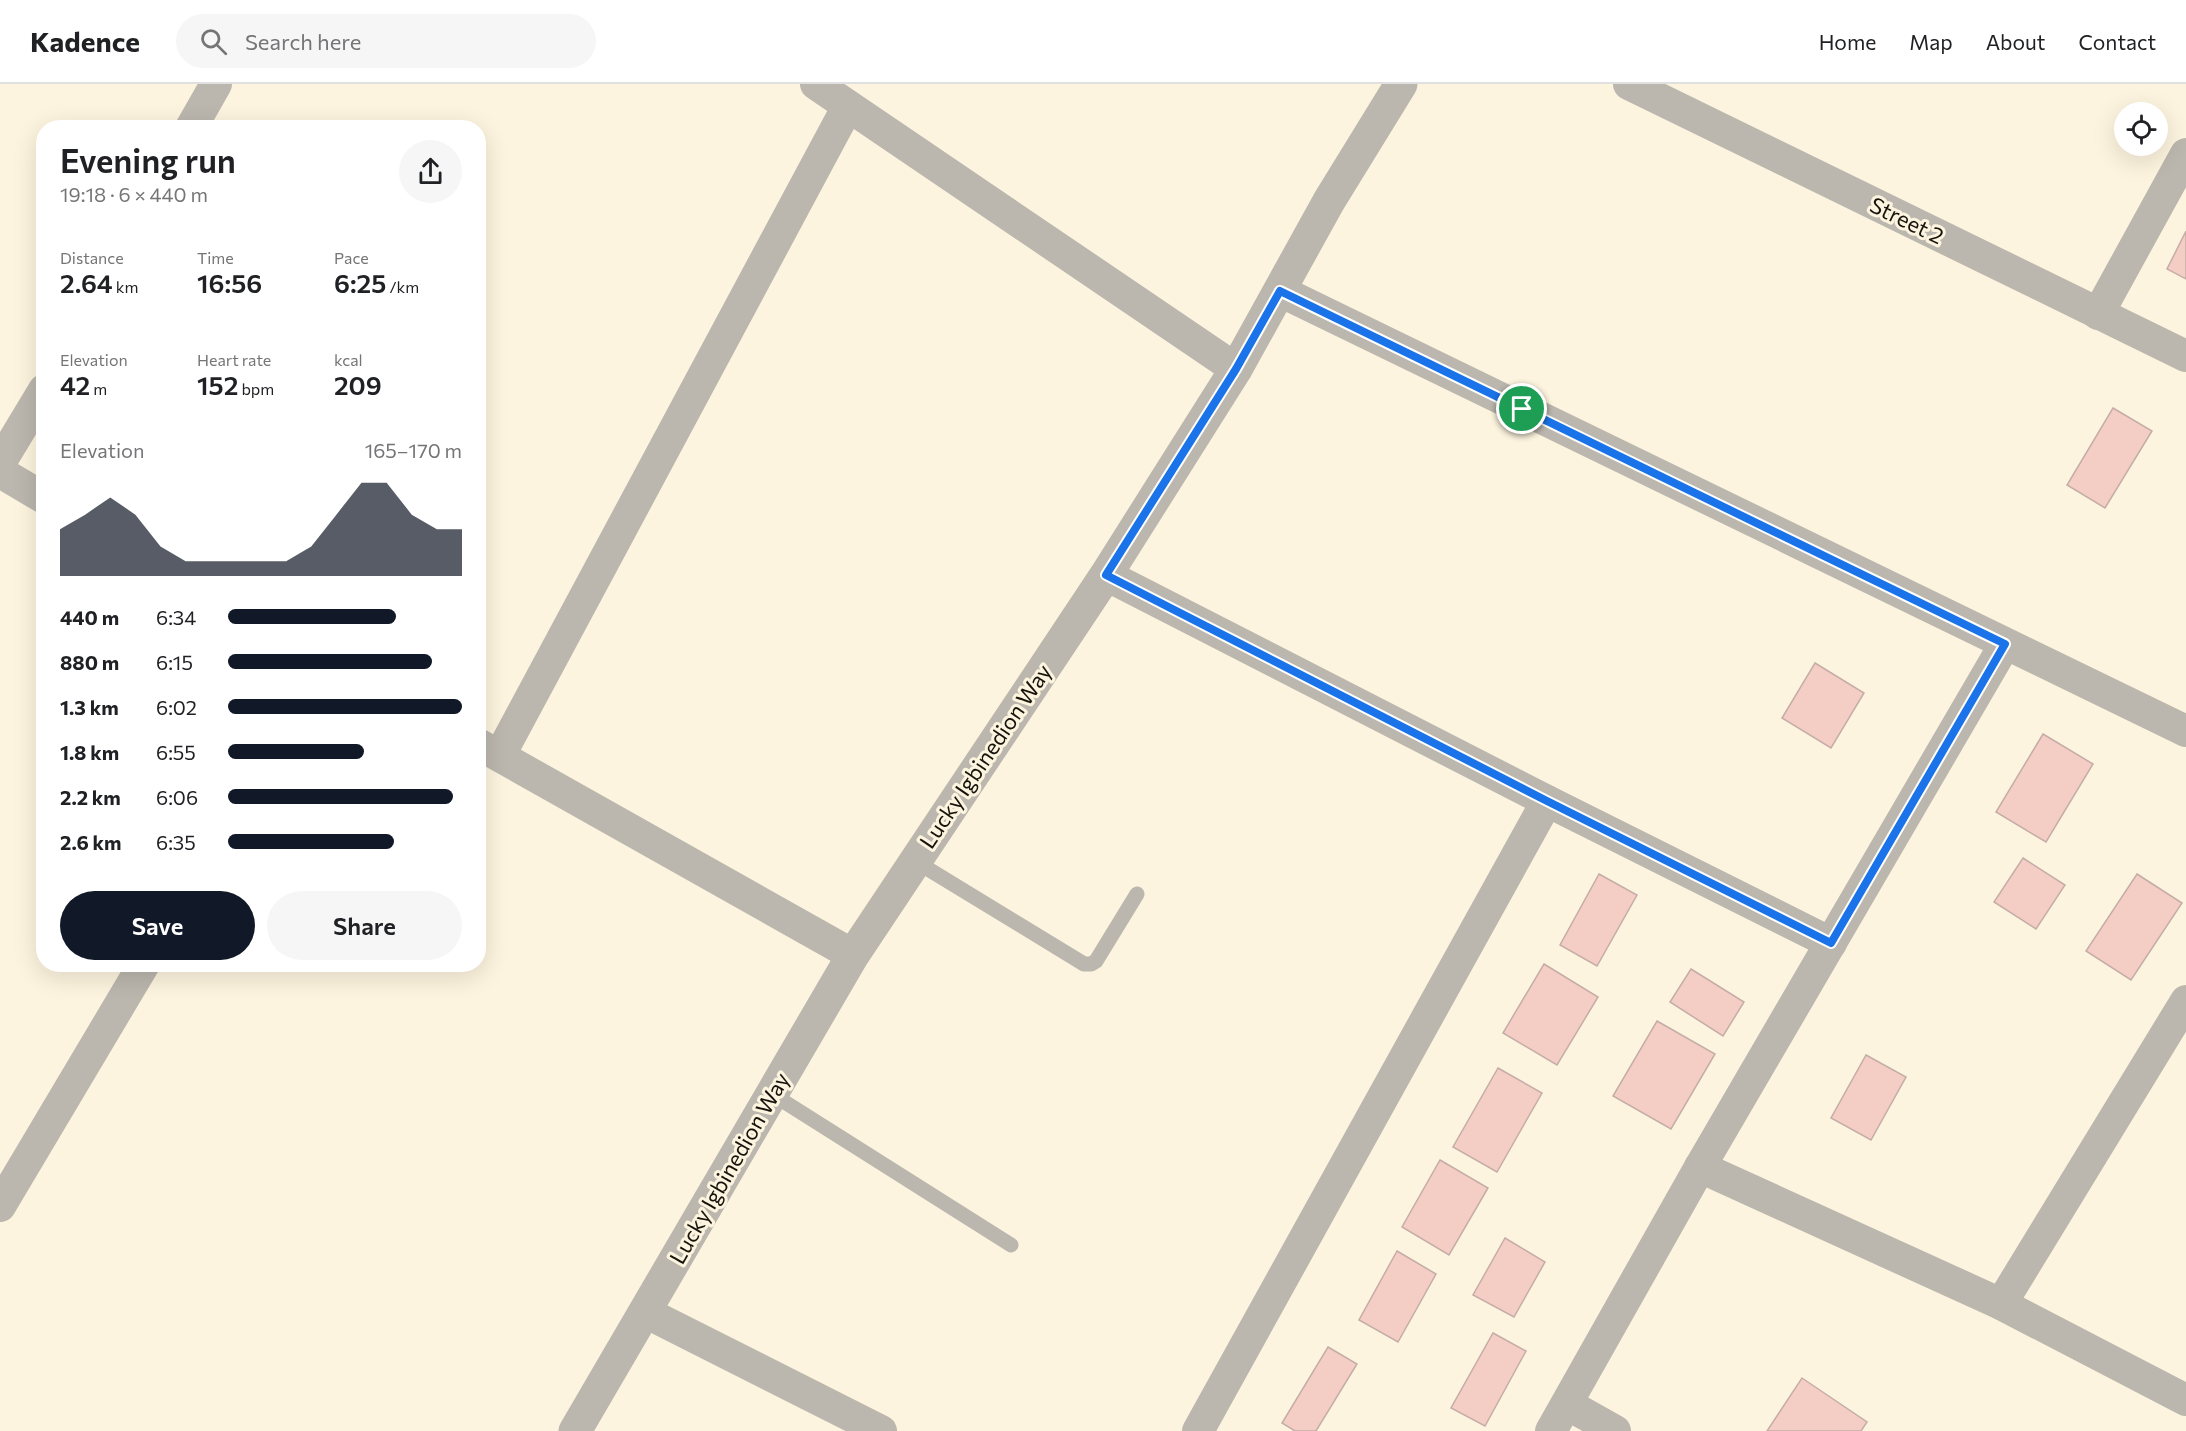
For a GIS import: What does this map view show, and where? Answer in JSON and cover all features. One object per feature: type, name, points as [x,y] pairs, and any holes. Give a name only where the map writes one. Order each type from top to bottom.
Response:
[{"type":"street","points":[[196,120],[216,84]]},
{"type":"street","points":[[816,84],[1236,369]]},
{"type":"street","name":"Lucky Igbinedion Way","points":[[575,1431],[853,955],[1106,575],[1236,369],[1329,201],[1401,84]]},
{"type":"street","name":"Street 2","points":[[1629,84],[2186,356]]},
{"type":"street","points":[[848,106],[489,749],[853,955]]},
{"type":"street","points":[[2098,314],[2186,154]]},
{"type":"street","points":[[1280,291],[2186,731]]},
{"type":"street","points":[[0,463],[36,403]]},
{"type":"street","points":[[0,472],[36,493]]},
{"type":"street","points":[[1106,575],[1547,801],[1831,943]]},
{"type":"street","points":[[1551,1431],[1700,1167],[2005,644]]},
{"type":"street","points":[[1198,1431],[1547,801]]},
{"type":"street","points":[[0,1206],[139,972]]},
{"type":"street","points":[[2001,1304],[2186,1001]]},
{"type":"street","points":[[1700,1167],[2001,1304],[2186,1400]]},
{"type":"street","points":[[645,1312],[881,1431]]},
{"type":"street","points":[[1567,1404],[1615,1431]]},
{"type":"lane","points":[[915,861],[1083,964],[1096,961],[1137,894]]},
{"type":"lane","points":[[772,1094],[1011,1245]]},
{"type":"building","points":[[2186,231],[2186,279],[2167,269]]},
{"type":"building","points":[[2113,408],[2152,431],[2105,508],[2067,485]]},
{"type":"building","points":[[1815,663],[1864,693],[1831,748],[1782,718]]},
{"type":"building","points":[[2043,734],[2093,764],[2046,842],[1996,812]]},
{"type":"building","points":[[2023,858],[2065,885],[2036,929],[1994,902]]},
{"type":"building","points":[[1599,874],[1637,895],[1597,966],[1560,945]]},
{"type":"building","points":[[2137,874],[2182,903],[2131,980],[2086,951]]},
{"type":"building","points":[[1544,964],[1598,997],[1557,1065],[1503,1033]]},
{"type":"building","points":[[1691,969],[1744,1002],[1723,1036],[1670,1002]]},
{"type":"building","points":[[1657,1021],[1715,1054],[1671,1129],[1613,1096]]},
{"type":"building","points":[[1866,1055],[1906,1077],[1871,1140],[1831,1118]]},
{"type":"building","points":[[1498,1068],[1542,1093],[1497,1172],[1453,1147]]},
{"type":"building","points":[[1440,1160],[1488,1188],[1449,1255],[1402,1227]]},
{"type":"building","points":[[1505,1238],[1545,1262],[1514,1317],[1473,1295]]},
{"type":"building","points":[[1397,1251],[1436,1274],[1398,1342],[1359,1320]]},
{"type":"building","points":[[1493,1333],[1526,1351],[1485,1426],[1451,1408]]},
{"type":"building","points":[[1328,1347],[1357,1364],[1316,1431],[1295,1431],[1282,1423]]},
{"type":"building","points":[[1802,1378],[1867,1422],[1861,1431],[1767,1431]]},
{"type":"route","points":[[1280,291],[1522,409],[2005,644],[1831,943],[1547,801],[1106,575],[1236,369],[1280,291]]}]
